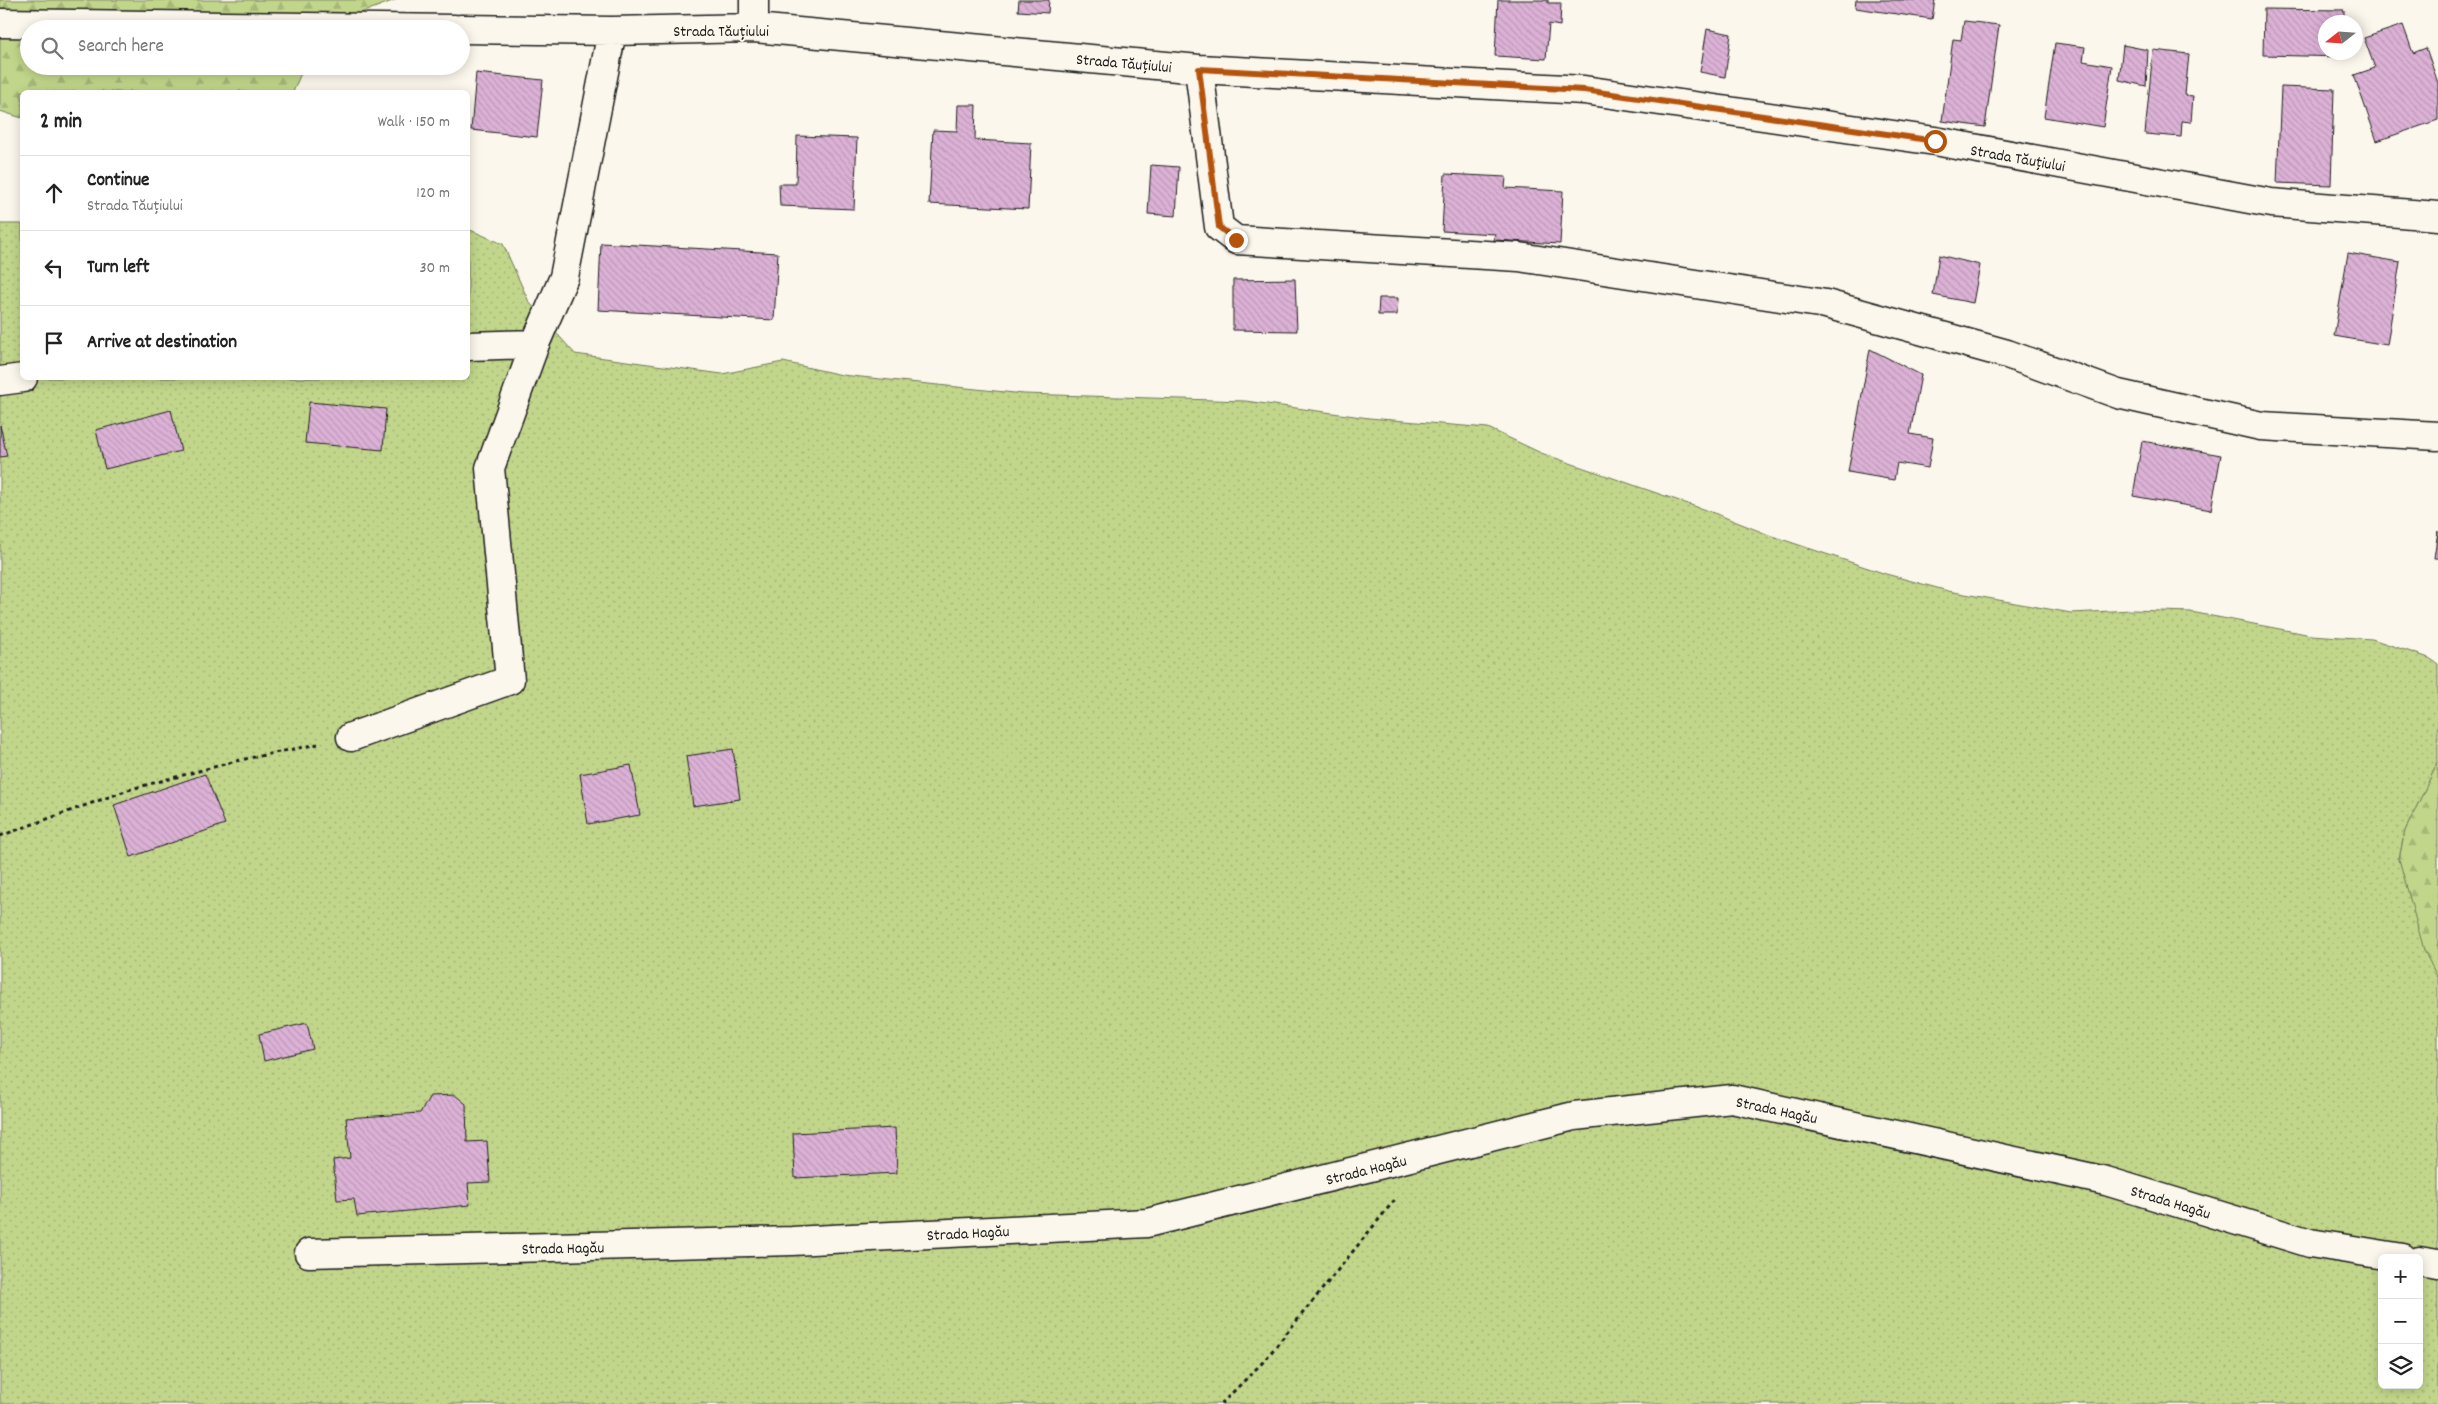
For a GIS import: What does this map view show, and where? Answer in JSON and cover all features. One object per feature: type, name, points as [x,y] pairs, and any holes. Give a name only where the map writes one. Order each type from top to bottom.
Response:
[{"type":"street","points":[[754,0],[754,28]]},
{"type":"street","points":[[0,23],[20,23]]},
{"type":"street","name":"Strada Tăuțiului","points":[[470,29],[612,31],[754,28],[1199,69],[1584,90],[1935,141],[2271,203],[2438,216]]},
{"type":"street","points":[[351,737],[510,680],[490,468],[534,344],[564,277],[612,31]]},
{"type":"street","points":[[1199,69],[1219,227],[1236,240],[1519,257],[1826,304],[2007,354],[2118,394],[2261,426],[2438,436]]},
{"type":"street","points":[[470,346],[534,344]]},
{"type":"street","points":[[0,381],[20,378]]},
{"type":"street","name":"Strada Hagău","points":[[309,1253],[792,1242],[1147,1223],[1574,1116],[1732,1099],[2106,1181],[2310,1243],[2378,1254]]},
{"type":"street","points":[[2423,1261],[2438,1264]]},
{"type":"path","points":[[0,836],[131,790],[240,760],[351,737]]},
{"type":"path","points":[[1221,1404],[1270,1354],[1404,1191]]},
{"type":"green space","points":[[0,0],[395,0],[358,14],[348,20],[20,20],[20,75],[300,75],[294,90],[20,90],[20,117],[0,111]]},
{"type":"green space","points":[[0,224],[20,224],[20,380],[470,380],[470,230],[503,244],[529,302],[575,354],[722,374],[783,362],[842,375],[1024,394],[1245,401],[1369,418],[1488,428],[1541,453],[1714,513],[1769,535],[1886,574],[1948,591],[2071,613],[2132,610],[2191,612],[2311,635],[2372,639],[2429,658],[2438,664],[2438,762],[2405,831],[2399,859],[2438,979],[2438,1404],[0,1404]]},
{"type":"green space","points":[[2438,762],[2438,979],[2424,950],[2399,859],[2405,831]]},
{"type":"building","points":[[1019,0],[1049,0],[1048,13],[1018,11]]},
{"type":"building","points":[[1498,0],[1548,0],[1548,3],[1561,3],[1560,26],[1549,24],[1546,59],[1495,56]]},
{"type":"building","points":[[1856,0],[1935,0],[1932,19],[1855,8]]},
{"type":"building","points":[[2264,9],[2344,10],[2344,15],[2318,15],[2318,56],[2263,55]]},
{"type":"building","points":[[1964,21],[1999,25],[1985,127],[1942,121],[1953,39],[1961,40]]},
{"type":"building","points":[[2403,25],[2413,53],[2426,48],[2438,83],[2438,120],[2377,141],[2354,75],[2375,68],[2364,38]]},
{"type":"building","points":[[1707,29],[1731,34],[1725,77],[1700,72]]},
{"type":"building","points":[[2055,43],[2085,47],[2083,61],[2112,66],[2103,127],[2044,117]]},
{"type":"building","points":[[2123,45],[2148,50],[2146,86],[2119,80]]},
{"type":"building","points":[[2153,50],[2189,54],[2185,95],[2193,96],[2191,122],[2182,121],[2181,137],[2145,134]]},
{"type":"building","points":[[476,73],[543,80],[537,137],[471,130]]},
{"type":"building","points":[[2281,87],[2334,89],[2331,185],[2277,183]]},
{"type":"building","points":[[958,105],[976,105],[975,140],[1031,143],[1028,209],[929,204],[933,130],[957,131]]},
{"type":"building","points":[[797,136],[857,138],[854,209],[780,206],[779,184],[796,184]]},
{"type":"building","points":[[1151,165],[1179,167],[1176,216],[1148,214]]},
{"type":"building","points":[[1445,174],[1506,177],[1505,188],[1563,191],[1560,244],[1494,240],[1495,234],[1442,231]]},
{"type":"building","points":[[601,243],[778,253],[774,320],[598,310]]},
{"type":"building","points":[[2348,253],[2400,262],[2387,345],[2334,336]]},
{"type":"building","points":[[1939,255],[1980,265],[1973,303],[1933,295]]},
{"type":"building","points":[[1295,279],[1297,331],[1233,330],[1233,280]]},
{"type":"building","points":[[1379,298],[1398,298],[1397,315],[1378,315]]},
{"type":"building","points":[[1870,349],[1921,375],[1910,434],[1933,438],[1928,468],[1897,463],[1894,480],[1848,472]]},
{"type":"building","points":[[309,402],[386,409],[383,450],[305,443]]},
{"type":"building","points":[[171,410],[181,451],[105,469],[96,430]]},
{"type":"building","points":[[0,425],[7,456],[0,457]]},
{"type":"building","points":[[2142,441],[2221,455],[2211,510],[2133,496]]},
{"type":"building","points":[[2438,531],[2438,558],[2434,558]]},
{"type":"building","points":[[733,749],[740,799],[693,806],[686,756]]},
{"type":"building","points":[[631,765],[640,815],[588,824],[580,774]]},
{"type":"building","points":[[205,774],[225,824],[131,857],[114,805]]},
{"type":"building","points":[[307,1023],[313,1049],[264,1061],[259,1034]]},
{"type":"building","points":[[455,1095],[466,1104],[467,1142],[487,1141],[490,1182],[468,1183],[470,1205],[357,1216],[354,1199],[337,1200],[333,1160],[350,1158],[346,1118],[420,1113],[430,1096]]},
{"type":"building","points":[[895,1128],[897,1173],[795,1178],[793,1133]]},
{"type":"route","points":[[1236,240],[1219,227],[1199,69],[1584,90],[1935,141]]}]
